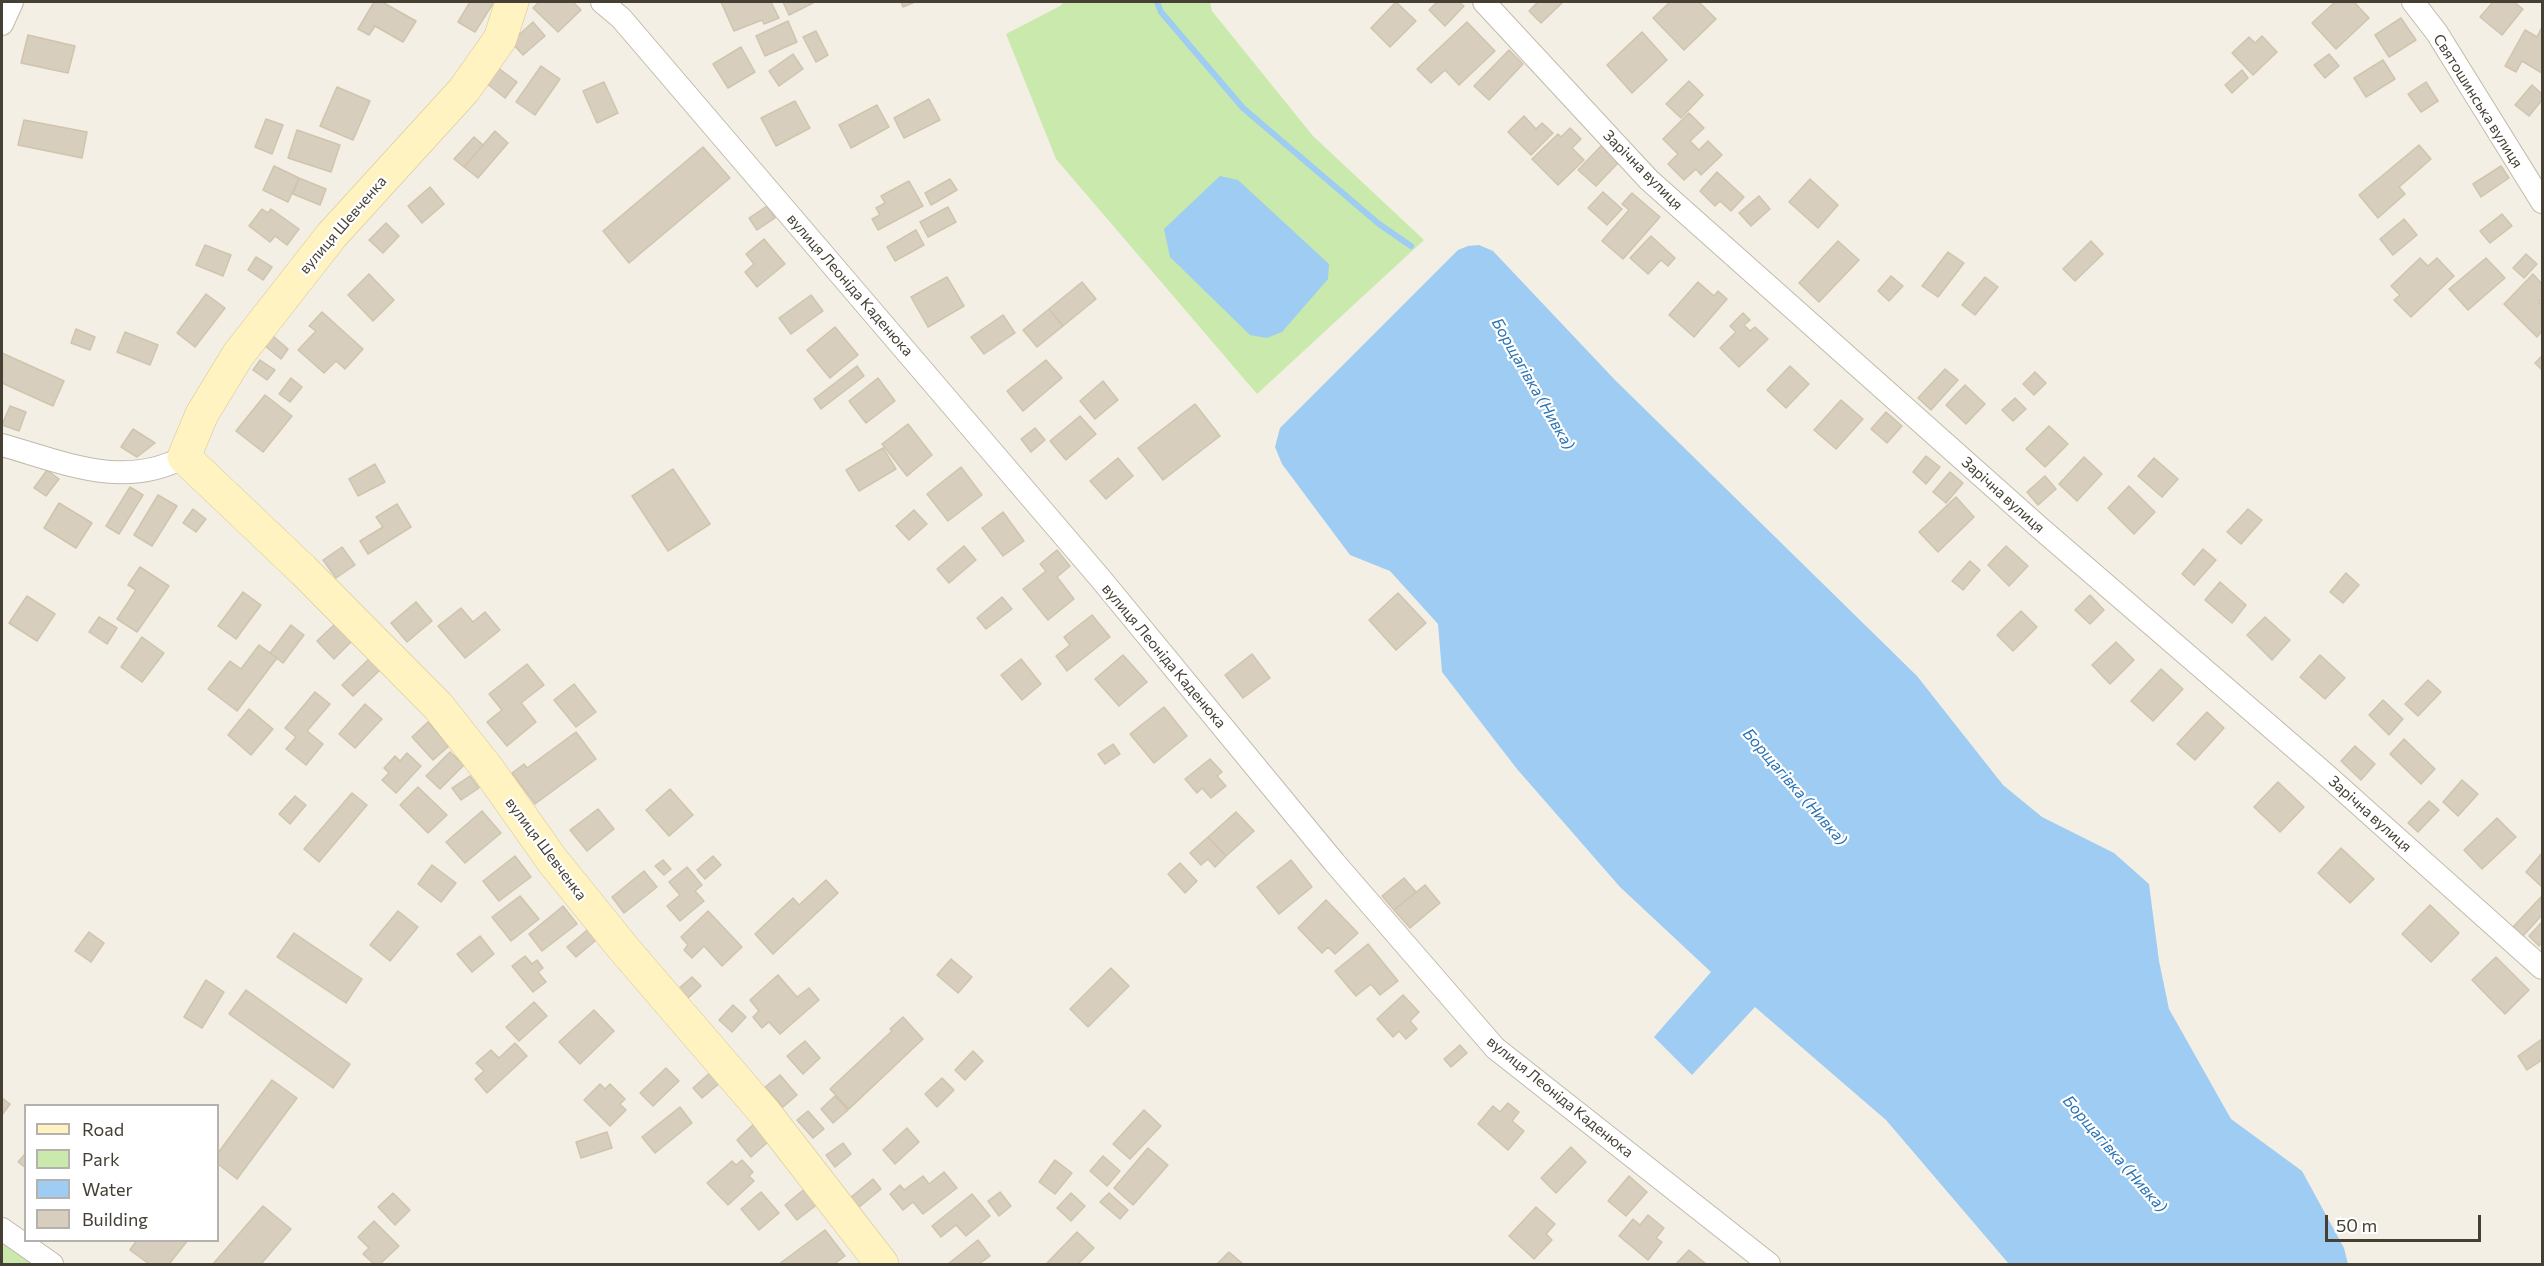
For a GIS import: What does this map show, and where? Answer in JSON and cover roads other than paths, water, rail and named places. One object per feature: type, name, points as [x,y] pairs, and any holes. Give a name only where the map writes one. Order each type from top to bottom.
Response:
[{"type":"street","points":[[2,24],[12,2]]},
{"type":"street","name":"вулиця Шевченка","points":[[512,2],[500,39],[464,90],[331,236],[238,355],[201,414],[184,458],[303,570],[438,706],[487,768],[552,860],[624,949],[765,1113],[882,1264]]},
{"type":"street","name":"вулиця Леоніда Каденюка","points":[[602,2],[621,18],[1084,560],[1334,862],[1495,1048],[1769,1264]]},
{"type":"street","name":"Зарічна вулиця","points":[[1484,2],[1649,180],[2040,528],[2324,773],[2542,969]]},
{"type":"street","name":"Святошинська вулиця","points":[[2413,2],[2437,33],[2542,202]]},
{"type":"street","points":[[2,444],[95,471],[114,473],[134,474],[166,468],[184,458]]},
{"type":"street","points":[[2,1229],[52,1264]]},
{"type":"water","points":[[1220,176],[1238,180],[1329,264],[1328,279],[1282,332],[1267,338],[1250,335],[1170,257],[1164,229]]},
{"type":"water","points":[[1479,245],[1493,251],[1615,380],[1917,676],[2003,785],[2042,817],[2114,853],[2149,884],[2159,961],[2169,1009],[2231,1119],[2302,1171],[2344,1248],[2348,1264],[2009,1264],[1886,1120],[1755,1007],[1692,1075],[1654,1037],[1711,972],[1620,887],[1517,769],[1442,672],[1438,624],[1390,571],[1350,555],[1282,464],[1275,447],[1280,428],[1458,250]]},
{"type":"waterway","name":"Борщагівка (Нивка)","points":[[1157,2],[1161,12],[1243,108],[1379,224],[1411,246]]}]
